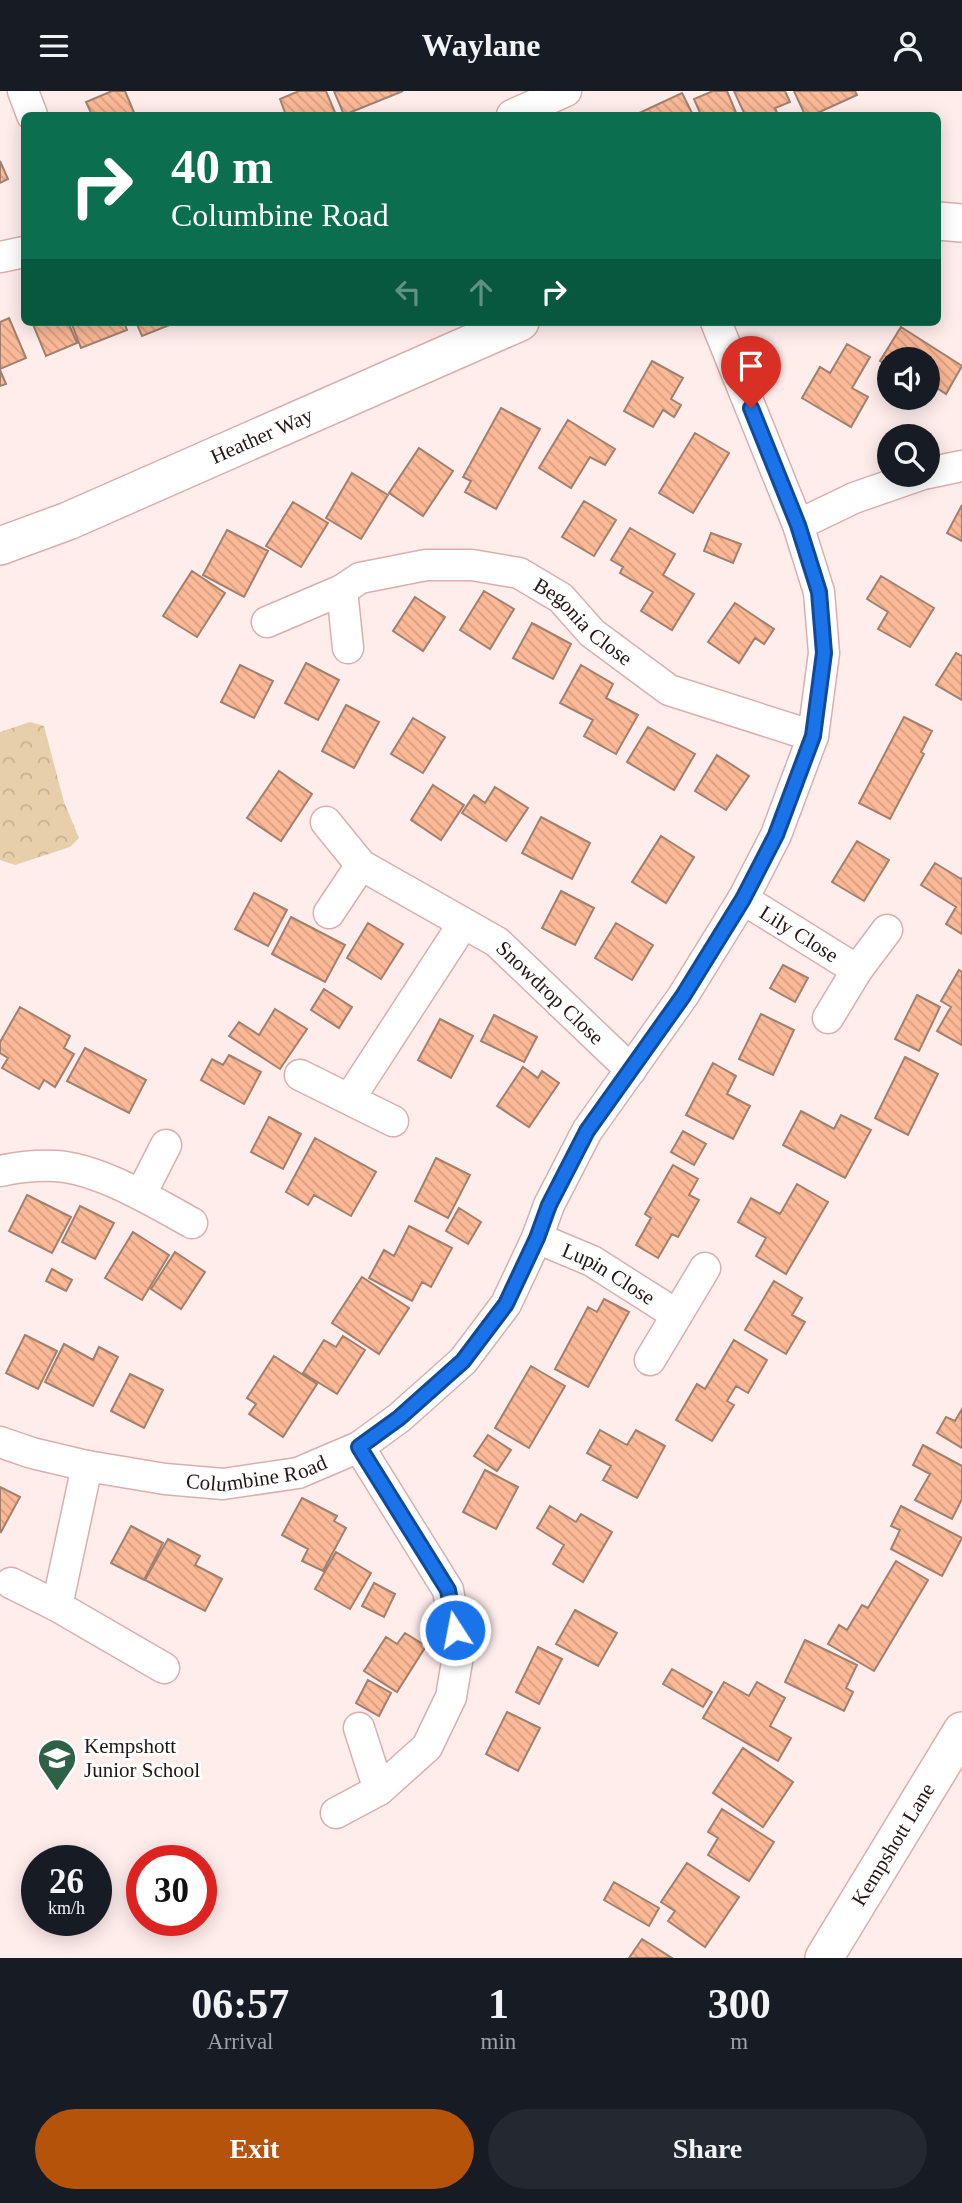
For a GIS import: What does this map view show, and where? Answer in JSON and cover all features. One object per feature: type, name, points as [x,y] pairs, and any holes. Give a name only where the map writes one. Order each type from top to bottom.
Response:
[{"type":"street","points":[[23,91],[31,112]]},
{"type":"street","points":[[519,112],[566,91]]},
{"type":"street","points":[[941,221],[962,223]]},
{"type":"street","points":[[0,257],[21,253]]},
{"type":"street","name":"Heather Way","points":[[0,546],[68,521],[511,326]]},
{"type":"street","name":"Columbine Road","points":[[0,1441],[32,1453],[87,1466],[165,1479],[223,1484],[298,1473],[359,1447],[399,1418],[463,1361],[506,1304],[537,1238],[549,1205],[587,1131],[683,996],[743,899],[776,835],[813,736],[824,653],[819,592],[798,525],[718,326]]},
{"type":"street","points":[[940,471],[962,466]]},
{"type":"street","points":[[798,525],[854,498],[887,487]]},
{"type":"street","name":"Begonia Close","points":[[267,622],[342,590],[360,578],[426,565],[472,565],[519,573],[561,598],[592,633],[669,690],[813,736]]},
{"type":"street","points":[[342,590],[348,648]]},
{"type":"street","name":"Snowdrop Close","points":[[326,823],[361,866],[497,942],[631,1070]]},
{"type":"street","points":[[329,913],[361,866]]},
{"type":"street","name":"Lily Close","points":[[743,899],[857,970]]},
{"type":"street","points":[[350,1098],[463,924]]},
{"type":"street","name":"Lily Close","points":[[828,1018],[857,970],[887,930]]},
{"type":"street","points":[[300,1076],[393,1121]]},
{"type":"street","points":[[141,1195],[166,1145]]},
{"type":"street","points":[[0,1171],[57,1166],[88,1173],[141,1195],[191,1223]]},
{"type":"street","name":"Lupin Close","points":[[537,1238],[592,1261],[677,1315]]},
{"type":"street","name":"Lupin Close","points":[[650,1360],[705,1268]]},
{"type":"street","points":[[336,1813],[379,1790],[427,1747],[451,1697],[459,1650],[448,1590],[359,1447]]},
{"type":"street","points":[[57,1606],[87,1466]]},
{"type":"street","points":[[11,1583],[57,1606],[164,1668]]},
{"type":"street","points":[[359,1728],[379,1790]]},
{"type":"street","name":"Kempshott Lane","points":[[824,1958],[962,1731]]},
{"type":"green space","points":[[30,722],[44,726],[64,802],[79,838],[70,847],[15,865],[0,860],[0,732]]},
{"type":"building","points":[[112,91],[125,91],[134,112],[91,112],[86,102]]},
{"type":"building","points":[[299,91],[326,91],[335,112],[285,112],[280,99]]},
{"type":"building","points":[[334,91],[403,91],[351,112],[343,112]]},
{"type":"building","points":[[713,91],[727,91],[736,112],[700,112],[694,99]]},
{"type":"building","points":[[734,91],[785,91],[790,102],[775,108],[777,112],[744,112]]},
{"type":"building","points":[[794,91],[855,91],[857,95],[820,112],[804,112]]},
{"type":"building","points":[[682,93],[692,112],[641,112]]},
{"type":"building","points":[[0,161],[8,179],[0,183]]},
{"type":"building","points":[[9,318],[26,358],[0,369],[0,322]]},
{"type":"building","points":[[34,326],[70,326],[77,343],[46,356]]},
{"type":"building","points":[[73,326],[126,326],[127,330],[81,348]]},
{"type":"building","points":[[138,326],[167,326],[142,336]]},
{"type":"building","points":[[901,327],[932,347],[889,347]]},
{"type":"building","points":[[847,344],[870,357],[852,388],[868,397],[851,427],[802,398],[820,367],[830,373]]},
{"type":"building","points":[[940,352],[962,366],[946,394],[940,390]]},
{"type":"building","points":[[652,361],[683,378],[671,399],[681,405],[674,417],[663,410],[653,427],[624,411]]},
{"type":"building","points":[[0,370],[6,384],[0,386]]},
{"type":"building","points":[[501,408],[540,429],[496,509],[465,492],[471,481],[463,477]]},
{"type":"building","points":[[568,420],[615,449],[605,465],[590,457],[571,488],[539,468]]},
{"type":"building","points":[[695,433],[729,453],[693,513],[659,493]]},
{"type":"building","points":[[419,448],[453,471],[423,516],[389,493]]},
{"type":"building","points":[[352,473],[388,495],[361,539],[326,518]]},
{"type":"building","points":[[584,501],[616,520],[594,556],[562,537]]},
{"type":"building","points":[[293,502],[328,523],[301,567],[266,546]]},
{"type":"building","points":[[962,505],[962,541],[947,533]]},
{"type":"building","points":[[630,528],[675,554],[663,575],[694,594],[672,630],[641,611],[653,592],[620,573],[623,567],[611,560]]},
{"type":"building","points":[[227,530],[268,551],[244,597],[203,575]]},
{"type":"building","points":[[711,533],[741,544],[733,563],[704,551]]},
{"type":"building","points":[[192,571],[225,593],[197,637],[163,616]]},
{"type":"building","points":[[881,576],[934,608],[910,647],[878,629],[888,612],[867,599]]},
{"type":"building","points":[[484,591],[514,609],[490,649],[460,630]]},
{"type":"building","points":[[415,597],[445,617],[423,651],[393,631]]},
{"type":"building","points":[[735,603],[774,629],[764,644],[755,638],[739,663],[708,642]]},
{"type":"building","points":[[532,623],[571,644],[553,679],[513,658]]},
{"type":"building","points":[[956,653],[962,656],[962,700],[936,685]]},
{"type":"building","points":[[306,663],[339,680],[318,720],[285,703]]},
{"type":"building","points":[[240,665],[273,681],[254,718],[221,702]]},
{"type":"building","points":[[581,665],[613,684],[606,698],[638,715],[616,754],[584,736],[593,720],[560,703]]},
{"type":"building","points":[[346,705],[379,722],[354,768],[322,751]]},
{"type":"building","points":[[904,717],[932,731],[921,752],[924,754],[890,819],[859,803]]},
{"type":"building","points":[[413,718],[445,737],[423,773],[391,754]]},
{"type":"building","points":[[648,727],[695,754],[674,790],[627,762]]},
{"type":"building","points":[[717,755],[749,776],[726,810],[695,791]]},
{"type":"building","points":[[279,771],[312,794],[281,841],[247,818]]},
{"type":"building","points":[[433,785],[464,805],[441,840],[411,820]]},
{"type":"building","points":[[495,787],[528,808],[506,841],[462,813],[474,795],[485,803]]},
{"type":"building","points":[[541,817],[590,843],[572,879],[522,853]]},
{"type":"building","points":[[661,836],[694,857],[666,903],[632,882]]},
{"type":"building","points":[[857,841],[889,860],[864,901],[832,882]]},
{"type":"building","points":[[935,863],[962,878],[962,934],[946,924],[956,907],[921,885]]},
{"type":"building","points":[[561,891],[594,908],[575,945],[542,928]]},
{"type":"building","points":[[254,893],[287,910],[268,946],[235,929]]},
{"type":"building","points":[[291,917],[345,945],[325,982],[272,954]]},
{"type":"building","points":[[368,923],[403,944],[381,979],[347,958]]},
{"type":"building","points":[[616,923],[653,945],[632,980],[595,958]]},
{"type":"building","points":[[783,965],[808,978],[795,1002],[770,988]]},
{"type":"building","points":[[959,970],[962,972],[962,1045],[937,1031],[951,1007],[941,1001]]},
{"type":"building","points":[[324,989],[352,1007],[339,1028],[311,1010]]},
{"type":"building","points":[[917,995],[940,1007],[919,1051],[895,1039]]},
{"type":"building","points":[[20,1007],[70,1036],[64,1048],[74,1054],[55,1087],[44,1080],[39,1089],[2,1068],[8,1058],[0,1053],[0,1042]]},
{"type":"building","points":[[275,1009],[307,1029],[280,1069],[229,1036],[239,1022],[259,1035]]},
{"type":"building","points":[[761,1014],[794,1030],[773,1075],[739,1059]]},
{"type":"building","points":[[494,1015],[537,1037],[524,1062],[481,1041]]},
{"type":"building","points":[[440,1019],[473,1036],[451,1078],[418,1060]]},
{"type":"building","points":[[85,1048],[146,1080],[129,1113],[67,1081]]},
{"type":"building","points":[[229,1055],[261,1072],[244,1104],[201,1080],[212,1059],[223,1065]]},
{"type":"building","points":[[905,1057],[938,1074],[908,1135],[875,1118]]},
{"type":"building","points":[[713,1063],[736,1076],[727,1094],[750,1106],[733,1139],[686,1115]]},
{"type":"building","points":[[523,1067],[538,1078],[542,1071],[559,1083],[529,1127],[497,1106]]},
{"type":"building","points":[[801,1111],[834,1129],[841,1115],[871,1130],[845,1178],[783,1145]]},
{"type":"building","points":[[269,1117],[301,1134],[283,1169],[251,1152]]},
{"type":"building","points":[[683,1131],[706,1144],[694,1165],[671,1152]]},
{"type":"building","points":[[315,1138],[376,1172],[351,1216],[314,1195],[308,1205],[286,1192]]},
{"type":"building","points":[[436,1158],[470,1175],[448,1218],[415,1201]]},
{"type":"building","points":[[673,1165],[698,1179],[689,1195],[699,1200],[678,1237],[672,1234],[658,1258],[636,1245],[651,1218],[645,1214]]},
{"type":"building","points":[[797,1184],[828,1202],[786,1274],[756,1256],[766,1238],[738,1222],[751,1198],[780,1214]]},
{"type":"building","points":[[27,1195],[71,1217],[52,1253],[9,1231]]},
{"type":"building","points":[[80,1206],[114,1223],[95,1259],[62,1242]]},
{"type":"building","points":[[459,1208],[481,1222],[468,1244],[446,1231]]},
{"type":"building","points":[[409,1226],[452,1248],[431,1287],[422,1282],[412,1301],[369,1278],[384,1250],[394,1256]]},
{"type":"building","points":[[133,1232],[169,1255],[142,1300],[105,1278]]},
{"type":"building","points":[[175,1252],[205,1272],[181,1309],[151,1289]]},
{"type":"building","points":[[52,1269],[72,1280],[66,1291],[46,1281]]},
{"type":"building","points":[[362,1277],[409,1308],[379,1354],[332,1323]]},
{"type":"building","points":[[774,1281],[802,1298],[792,1315],[805,1322],[786,1354],[745,1330]]},
{"type":"building","points":[[604,1299],[629,1312],[588,1387],[555,1369],[588,1307],[597,1312]]},
{"type":"building","points":[[25,1335],[57,1351],[38,1389],[6,1373]]},
{"type":"building","points":[[343,1336],[365,1350],[337,1394],[303,1373],[324,1340],[336,1347]]},
{"type":"building","points":[[734,1340],[767,1360],[748,1393],[736,1386],[727,1401],[734,1405],[712,1441],[676,1420],[697,1384],[705,1389]]},
{"type":"building","points":[[64,1344],[93,1360],[99,1347],[118,1357],[93,1406],[45,1382]]},
{"type":"building","points":[[274,1356],[317,1384],[283,1437],[249,1414],[256,1404],[247,1398]]},
{"type":"building","points":[[531,1366],[565,1386],[529,1448],[495,1428]]},
{"type":"building","points":[[130,1374],[163,1390],[144,1428],[111,1411]]},
{"type":"building","points":[[962,1409],[962,1448],[937,1433],[946,1417],[955,1421]]},
{"type":"building","points":[[600,1430],[627,1445],[636,1430],[665,1446],[637,1498],[603,1480],[611,1466],[587,1453]]},
{"type":"building","points":[[488,1435],[511,1450],[497,1471],[474,1456]]},
{"type":"building","points":[[923,1445],[962,1466],[962,1499],[952,1519],[915,1500],[930,1474],[913,1465]]},
{"type":"building","points":[[485,1470],[518,1487],[496,1529],[463,1512]]},
{"type":"building","points":[[0,1487],[20,1497],[1,1532],[0,1531]]},
{"type":"building","points":[[302,1498],[337,1516],[334,1521],[346,1528],[323,1571],[302,1561],[308,1549],[282,1535]]},
{"type":"building","points":[[550,1506],[576,1522],[581,1514],[612,1532],[583,1582],[553,1564],[564,1545],[537,1528]]},
{"type":"building","points":[[901,1506],[962,1538],[942,1576],[891,1549],[900,1530],[891,1526]]},
{"type":"building","points":[[131,1526],[163,1543],[144,1580],[111,1563]]},
{"type":"building","points":[[168,1539],[200,1556],[195,1565],[222,1579],[205,1611],[145,1580]]},
{"type":"building","points":[[336,1552],[371,1573],[350,1609],[315,1589]]},
{"type":"building","points":[[896,1561],[928,1580],[874,1671],[828,1644],[839,1625],[847,1630],[862,1605],[868,1608]]},
{"type":"building","points":[[374,1583],[395,1594],[384,1617],[362,1606]]},
{"type":"building","points":[[575,1610],[617,1633],[598,1666],[556,1644]]},
{"type":"building","points":[[405,1633],[426,1646],[397,1692],[364,1671],[386,1637],[397,1644]]},
{"type":"building","points":[[805,1640],[857,1665],[846,1688],[853,1692],[844,1711],[785,1682]]},
{"type":"building","points":[[538,1647],[562,1659],[539,1704],[516,1692]]},
{"type":"building","points":[[672,1669],[712,1692],[703,1707],[663,1684]]},
{"type":"building","points":[[368,1680],[391,1693],[379,1716],[356,1703]]},
{"type":"building","points":[[724,1682],[749,1696],[757,1682],[785,1698],[770,1726],[791,1738],[778,1761],[703,1718]]},
{"type":"building","points":[[507,1712],[540,1728],[518,1771],[486,1754]]},
{"type":"building","points":[[743,1748],[793,1782],[763,1827],[713,1793]]},
{"type":"building","points":[[722,1809],[774,1842],[749,1881],[708,1855],[718,1838],[708,1832]]},
{"type":"building","points":[[687,1863],[739,1897],[705,1947],[668,1921],[675,1911],[661,1902]]},
{"type":"building","points":[[614,1882],[659,1908],[649,1926],[604,1900]]},
{"type":"building","points":[[642,1939],[672,1958],[629,1958]]},
{"type":"place","name":"Kempshott Junior School","points":[[57,1792]]},
{"type":"route","points":[[455,1630],[448,1590],[359,1447],[399,1418],[463,1361],[506,1304],[537,1238],[549,1205],[587,1131],[683,996],[743,899],[776,835],[813,736],[824,653],[819,592],[798,525],[751,408]]}]
